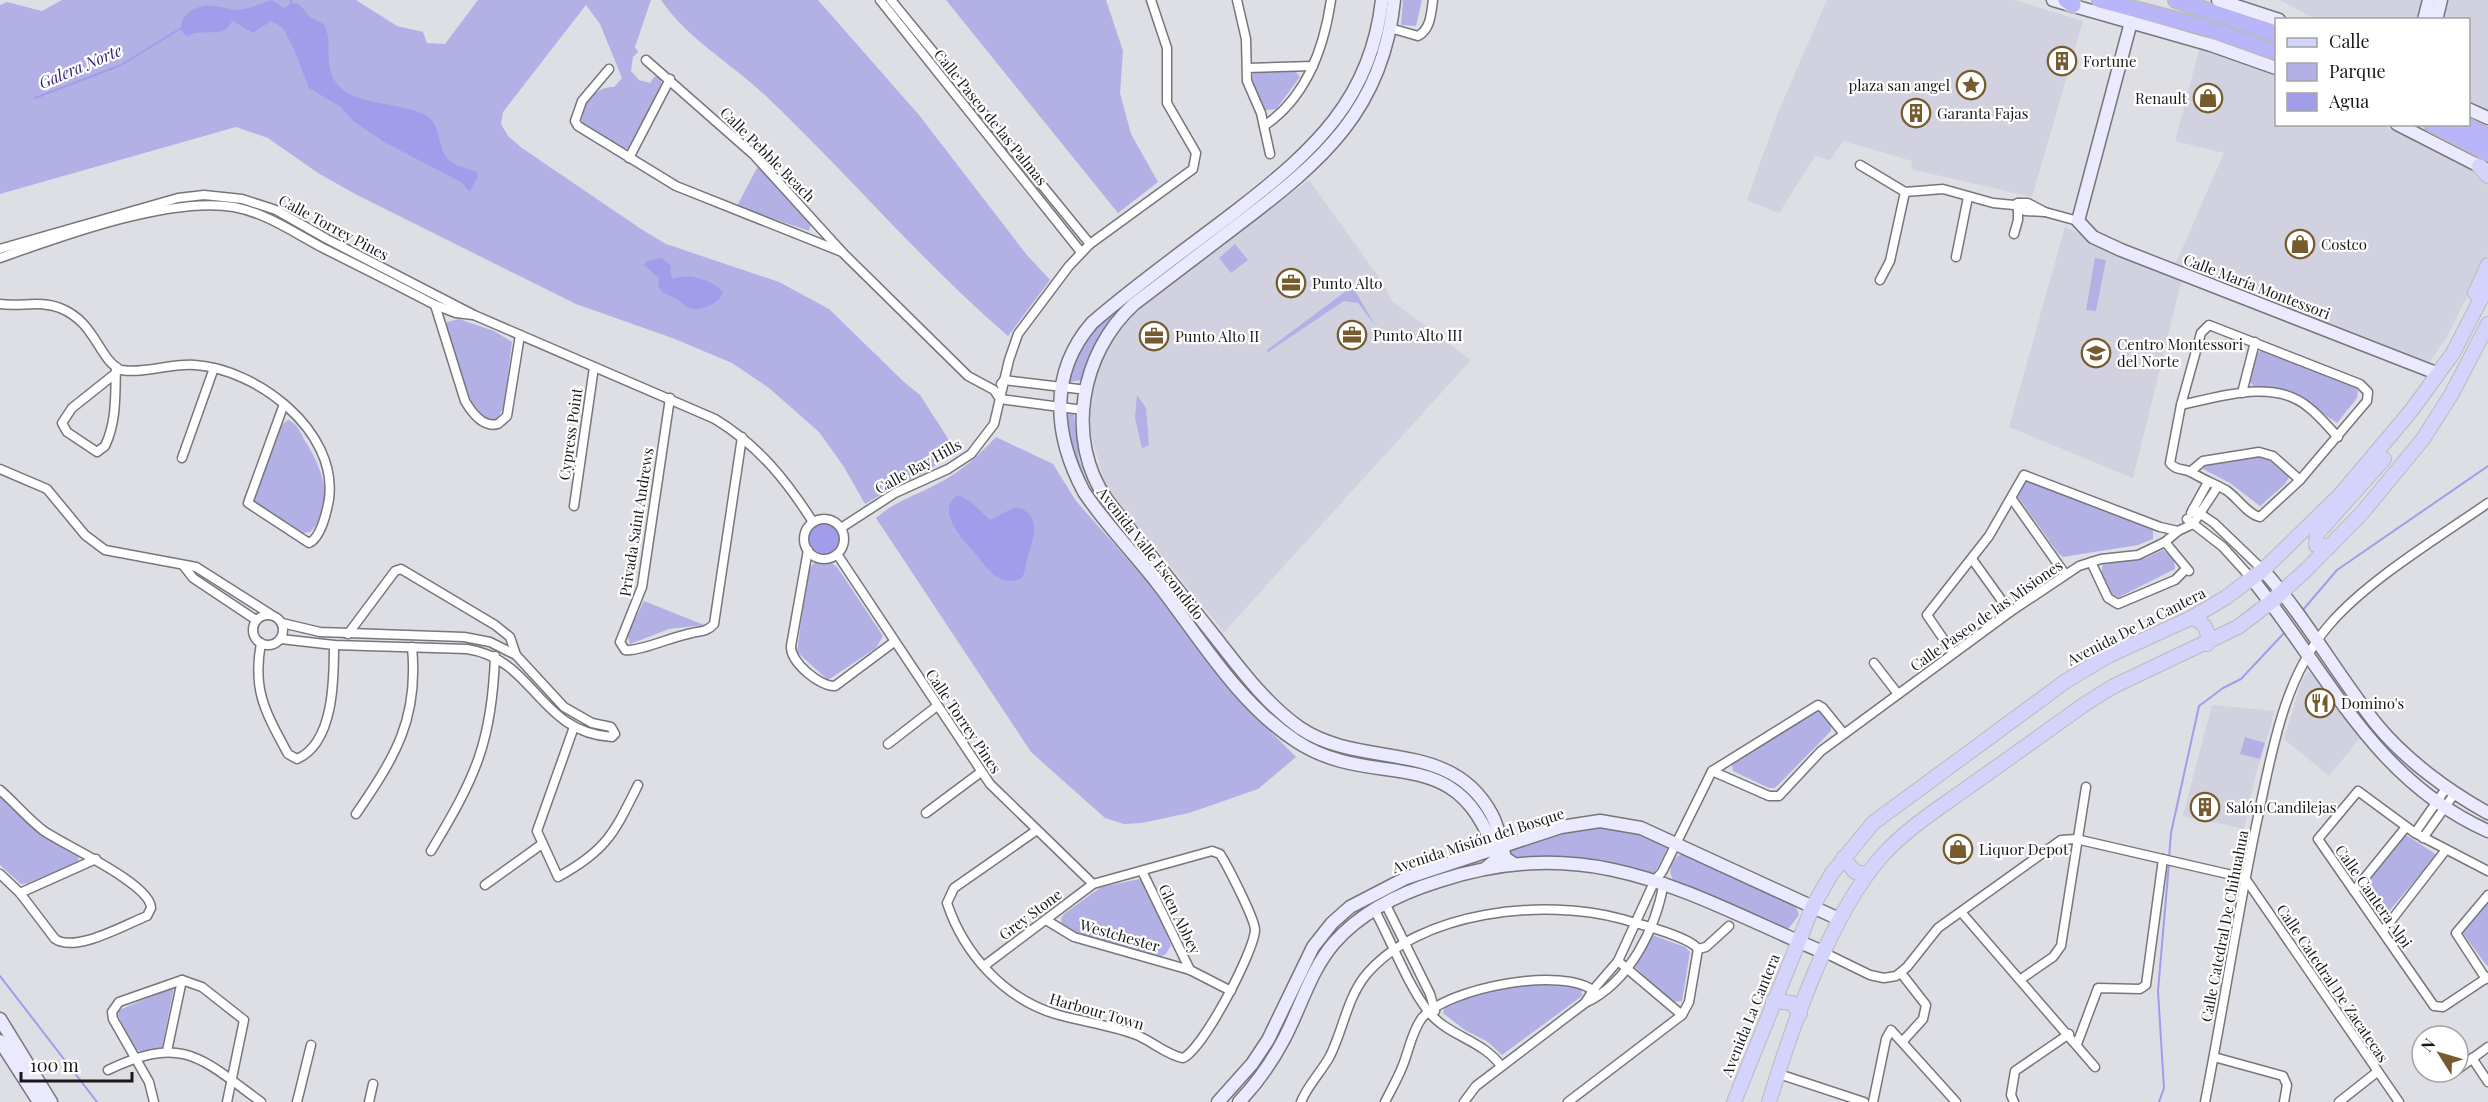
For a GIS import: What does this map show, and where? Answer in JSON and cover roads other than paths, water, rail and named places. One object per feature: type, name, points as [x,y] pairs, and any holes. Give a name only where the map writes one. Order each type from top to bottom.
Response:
[{"type":"highway","points":[[2100,0],[2200,26],[2275,50]]},
{"type":"highway","points":[[2176,0],[2275,33]]},
{"type":"highway","points":[[2253,25],[2275,26]]},
{"type":"highway","points":[[2436,126],[2488,153]]},
{"type":"highway","points":[[2468,126],[2488,137]]},
{"type":"main road","points":[[2422,395],[2432,371],[2464,315],[2488,265]]},
{"type":"main road","name":"Avenida De La Cantera","points":[[1797,941],[1813,906],[1843,858],[1887,811],[2066,681],[2109,656],[2191,618],[2258,574],[2316,521],[2371,461],[2453,353],[2488,285]]},
{"type":"main road","points":[[2451,395],[2488,324]]},
{"type":"main road","points":[[1769,1102],[1800,1014],[1839,920],[1867,874],[1891,847],[1916,825],[2085,704],[2114,686],[2207,644],[2275,607],[2287,597],[2408,459],[2451,395],[2470,372],[2488,342]]},
{"type":"main road","points":[[2329,547],[2316,545],[2317,534],[2380,465],[2392,447],[2398,427]]},
{"type":"main road","points":[[2191,618],[2204,624],[2209,637],[2207,644]]},
{"type":"main road","points":[[1843,858],[1855,872],[1867,874]]},
{"type":"main road","name":"Avenida La Cantera","points":[[1734,1102],[1797,941]]},
{"type":"main road","points":[[1773,1001],[1792,1003],[1800,1014]]},
{"type":"street","name":"Calle Paseo de las Palmas","points":[[879,0],[1081,252]]},
{"type":"street","name":"Calle Paseo de las Palmas","points":[[891,0],[1090,244]]},
{"type":"street","name":"Calle Bay Hills","points":[[841,528],[895,493],[948,469],[971,454],[990,432],[1018,334],[1053,288],[1090,244],[1188,174],[1196,164],[1196,153],[1167,103],[1167,48],[1151,0]]},
{"type":"street","points":[[1237,0],[1246,39],[1249,90],[1264,126],[1270,154]]},
{"type":"street","points":[[1264,126],[1288,105],[1313,66],[1325,31],[1331,0]]},
{"type":"street","name":"Avenida Valle Escondido","points":[[1382,0],[1376,35],[1367,64],[1344,108],[1321,138],[1180,262],[1113,325],[1095,357],[1087,390],[1083,410],[1086,448],[1103,494],[1267,699],[1300,727],[1334,745],[1358,752],[1411,758],[1440,766],[1477,795],[1492,815],[1492,831],[1498,847],[1505,858],[1514,864]]},
{"type":"street","name":"Avenida Valle Escondido","points":[[1395,0],[1390,28],[1371,87],[1352,120],[1330,148],[1286,189],[1092,323],[1076,346],[1061,386],[1059,409],[1064,447],[1084,492],[1260,712],[1298,742],[1330,759],[1360,766],[1420,773],[1440,782],[1461,797],[1492,831]]},
{"type":"street","points":[[1390,28],[1418,36],[1422,34],[1427,27],[1433,0]]},
{"type":"street","points":[[2053,0],[2211,45],[2275,68]]},
{"type":"street","points":[[2218,0],[2275,19]]},
{"type":"street","points":[[2424,18],[2429,0]]},
{"type":"street","points":[[2436,18],[2441,0]]},
{"type":"street","points":[[1860,165],[1905,192],[1937,188],[1993,203],[2017,205],[2025,211],[2044,212],[2078,221],[2131,22]]},
{"type":"street","name":"Calle Pebble Beach","points":[[646,60],[765,166],[843,253],[968,376],[994,390],[1000,399]]},
{"type":"street","points":[[1247,68],[1313,66]]},
{"type":"street","name":"Calle Pebble Beach","points":[[609,69],[582,101],[575,121],[584,130],[694,194],[843,253]]},
{"type":"street","points":[[629,158],[670,79]]},
{"type":"street","points":[[2470,109],[2488,118]]},
{"type":"street","points":[[2401,126],[2485,170]]},
{"type":"street","points":[[1880,280],[1890,261],[1905,192]]},
{"type":"street","name":"Calle Torrey Pines","points":[[0,249],[178,198],[226,196],[276,210],[474,315],[716,419],[742,437],[782,475],[813,522]]},
{"type":"street","points":[[1956,256],[1968,197]]},
{"type":"street","name":"Calle Torrey Pines","points":[[0,258],[64,237],[173,207],[198,204],[232,207],[279,223],[435,305],[456,313],[474,315]]},
{"type":"street","points":[[2014,234],[2018,220],[2017,205]]},
{"type":"street","name":"Calle María Montessori","points":[[2078,221],[2093,237],[2121,250],[2432,371]]},
{"type":"street","points":[[0,304],[45,304],[67,311],[86,325],[116,370],[114,417],[110,435],[103,449],[94,451],[66,432],[62,423],[72,408],[116,370],[135,371],[174,365],[214,368],[253,382],[284,404],[313,438],[328,475],[327,511],[316,537],[309,543],[250,506],[248,501],[284,404]]},
{"type":"street","points":[[435,305],[465,401],[474,415],[487,424],[498,424],[507,416],[520,335]]},
{"type":"street","points":[[2214,325],[2255,342],[2367,388],[2369,396],[2338,437],[2300,480],[2260,517],[2253,515],[2243,502],[2218,486],[2190,471],[2173,466],[2169,459],[2181,405],[2203,329],[2214,325]]},
{"type":"street","points":[[2242,393],[2255,342]]},
{"type":"street","name":"Cypress Point","points":[[574,506],[594,366]]},
{"type":"street","points":[[182,458],[214,368]]},
{"type":"street","points":[[994,390],[1004,380],[1087,390]]},
{"type":"street","points":[[2181,405],[2242,393],[2270,393],[2300,401],[2338,437]]},
{"type":"street","name":"Privada Saint Andrews","points":[[670,398],[640,593],[620,642],[626,650],[638,649],[666,638],[706,631],[714,624],[742,437]]},
{"type":"street","points":[[1000,399],[1059,409],[1083,410]]},
{"type":"street","points":[[2190,471],[2203,461],[2259,452],[2273,456],[2300,480]]},
{"type":"street","points":[[0,469],[47,489],[85,535],[105,550],[201,570],[282,623],[310,631],[464,637],[489,642],[516,655],[564,707],[592,723],[613,728],[615,734],[609,737],[574,727],[554,714],[512,668],[495,656],[467,649],[334,645],[281,639],[272,645],[261,643]]},
{"type":"street","points":[[1953,653],[1927,615],[1972,559],[2012,499],[2024,475],[2160,527],[2186,525],[2218,542],[2287,597],[2378,726],[2406,754],[2451,790],[2488,813]]},
{"type":"street","name":"Calle Paseo de las Misiones","points":[[2197,512],[2208,482]]},
{"type":"street","name":"Calle Paseo de las Misiones","points":[[1712,771],[1776,797],[1812,759],[2010,612],[2065,574],[2091,562],[2138,555],[2165,543],[2186,525],[2218,486]]},
{"type":"street","points":[[2012,499],[2065,574]]},
{"type":"street","name":"Calle Catedral De Chihuahua","points":[[2205,1102],[2245,878],[2277,731],[2289,696],[2308,655],[2313,635],[2356,598],[2488,503]]},
{"type":"street","points":[[2197,512],[2226,534],[2258,574],[2275,607],[2298,642],[2379,752],[2404,776],[2441,805],[2488,831]]},
{"type":"street","points":[[808,550],[821,558],[837,554],[843,545],[841,528],[829,519],[813,522],[805,535],[808,550],[791,646],[795,660],[822,682],[835,686],[894,642]]},
{"type":"street","points":[[2218,542],[2226,534]]},
{"type":"street","points":[[2091,562],[2108,598],[2118,604],[2175,580],[2188,570],[2165,543]]},
{"type":"street","name":"Calle Torrey Pines","points":[[837,554],[981,772],[1001,796],[1093,884]]},
{"type":"street","points":[[1972,559],[2010,612]]},
{"type":"street","points":[[183,565],[193,578],[256,620]]},
{"type":"street","points":[[348,634],[395,570],[401,569],[495,625],[510,637],[516,655]]},
{"type":"street","points":[[256,620],[270,614]]},
{"type":"street","points":[[256,620],[253,631],[261,643],[257,677],[261,699],[288,754],[297,759],[313,747],[326,720],[332,695],[334,645]]},
{"type":"street","points":[[281,639],[282,623]]},
{"type":"street","points":[[356,814],[392,760],[408,724],[414,687],[412,646]]},
{"type":"street","points":[[431,851],[470,783],[484,746],[492,704],[495,656]]},
{"type":"street","points":[[1874,663],[1898,694]]},
{"type":"street","points":[[1597,993],[1618,961],[1712,771],[1818,705],[1844,734]]},
{"type":"street","points":[[888,744],[937,706]]},
{"type":"street","points":[[574,727],[537,831],[558,877],[579,866],[605,845],[638,785]]},
{"type":"street","points":[[926,813],[981,772]]},
{"type":"street","points":[[2020,980],[2058,952],[2086,787]]},
{"type":"street","points":[[0,789],[48,833],[96,860],[148,897],[151,908],[147,916],[79,944],[62,944],[20,893],[0,874]]},
{"type":"street","points":[[2424,838],[2438,819],[2441,805],[2451,790]]},
{"type":"street","name":"Calle Cantera Alpi","points":[[2488,871],[2445,851],[2415,833],[2358,791],[2320,834],[2319,842],[2437,1008],[2443,1007],[2487,978],[2456,933],[2488,896]]},
{"type":"street","points":[[2415,833],[2429,813],[2441,805]]},
{"type":"street","points":[[2429,813],[2438,819]]},
{"type":"street","name":"Avenida Misión del Bosque","points":[[1218,1102],[1261,1052],[1277,1026],[1306,958],[1332,923],[1350,907],[1392,884],[1517,840],[1574,823],[1600,821],[1641,828],[1839,920]]},
{"type":"street","points":[[2354,891],[2406,827]]},
{"type":"street","name":"Harbour Town","points":[[1037,830],[954,888],[947,903],[958,931],[984,966],[1017,995],[1039,1008],[1133,1033],[1183,1058],[1202,1038],[1231,991],[1253,937],[1255,926],[1220,854],[1212,851],[1093,884]]},
{"type":"street","points":[[1480,853],[1492,831],[1517,840]]},
{"type":"street","points":[[1825,953],[1870,975],[1884,978],[1898,974],[1931,936],[2056,841],[2076,839],[2245,878]]},
{"type":"street","points":[[485,885],[542,844]]},
{"type":"street","points":[[1486,868],[1497,859],[1498,847]]},
{"type":"street","points":[[2383,931],[2445,851]]},
{"type":"street","points":[[2077,1044],[2095,991],[2102,987],[2142,988],[2146,982],[2163,859]]},
{"type":"street","points":[[20,893],[96,860]]},
{"type":"street","name":"Avenida Misión del Bosque","points":[[1239,1102],[1270,1062],[1323,957],[1347,929],[1380,906],[1429,884],[1486,868],[1514,864],[1600,866],[1660,878],[1825,953]]},
{"type":"street","name":"Glen Abbey","points":[[1142,871],[1190,970],[1231,991]]},
{"type":"street","points":[[1466,1101],[1476,1086],[1628,969],[1648,928],[1660,878]]},
{"type":"street","name":"Calle Catedral De Zacatecas","points":[[2245,878],[2398,1102]]},
{"type":"street","name":"Grey Stone","points":[[984,966],[1093,884]]},
{"type":"street","points":[[1380,906],[1406,943],[1433,1012]]},
{"type":"street","points":[[1380,906],[1396,950],[1433,1012],[1452,1031],[1482,1047],[1502,1066]]},
{"type":"street","points":[[1301,1102],[1331,1054],[1358,987],[1376,966],[1406,943],[1464,921],[1520,910],[1559,908],[1584,911],[1637,924],[1690,942],[1698,949]]},
{"type":"street","points":[[1961,912],[2069,1034],[2095,1067]]},
{"type":"street","name":"Westchester","points":[[1046,920],[1074,937],[1190,970]]},
{"type":"street","points":[[1698,949],[1706,947],[1729,926]]},
{"type":"street","points":[[1568,1102],[1682,1015],[1689,1002],[1698,949]]},
{"type":"street","points":[[1618,961],[1682,1015]]},
{"type":"street","points":[[1898,974],[1926,1005],[1923,1019],[1903,1041]]},
{"type":"street","points":[[167,1051],[182,980]]},
{"type":"street","points":[[154,1102],[149,1082],[113,1018],[113,1010],[119,1002],[182,980],[202,987],[244,1020],[227,1102]]},
{"type":"street","points":[[1384,1102],[1416,1029],[1433,1012],[1464,995],[1518,982],[1568,981],[1580,983],[1597,993]]},
{"type":"street","points":[[0,1018],[51,1102]]},
{"type":"street","points":[[1873,1102],[1887,1034],[1893,1031],[1956,1102]]},
{"type":"street","points":[[2014,1102],[2012,1079],[2018,1068],[2069,1034]]},
{"type":"street","points":[[0,1041],[39,1102]]},
{"type":"street","points":[[297,1102],[311,1045]]},
{"type":"street","points":[[2488,1047],[2472,1058],[2488,1082]]},
{"type":"street","points":[[108,1070],[135,1057],[167,1051],[204,1060],[261,1102]]},
{"type":"street","points":[[2214,1057],[2283,1076],[2287,1085],[2284,1102]]},
{"type":"street","points":[[2339,1102],[2378,1071]]},
{"type":"street","points":[[1779,1074],[1864,1102]]},
{"type":"street","points":[[369,1102],[373,1084]]},
{"type":"water","points":[[272,0],[284,8],[293,3],[299,4],[310,17],[323,23],[328,38],[332,76],[345,91],[366,100],[415,111],[430,119],[434,123],[442,150],[448,159],[477,172],[478,176],[470,192],[461,182],[384,142],[352,120],[341,107],[309,88],[283,28],[271,21],[253,33],[233,21],[223,31],[187,36],[182,32],[183,19],[198,7],[210,6],[240,10]]},
{"type":"water","points":[[661,258],[671,266],[670,272],[673,279],[685,276],[700,278],[719,288],[723,293],[721,297],[707,307],[695,309],[662,292],[658,285],[659,278],[644,265],[647,261]]},
{"type":"water","points":[[958,495],[970,501],[990,520],[1015,507],[1030,515],[1034,528],[1033,536],[1022,578],[1006,581],[1000,578],[988,569],[962,539],[949,515],[952,501]]},
{"type":"water","points":[[825,522],[836,527],[841,538],[836,549],[825,554],[814,549],[809,538],[814,527]]},
{"type":"waterway","name":"Galera Norte","points":[[290,7],[291,0]]},
{"type":"waterway","name":"Galera Norte","points":[[35,98],[121,65],[183,27]]},
{"type":"waterway","points":[[2302,611],[2337,570],[2488,466]]},
{"type":"waterway","points":[[2169,858],[2171,833],[2199,706],[2223,688],[2241,679],[2285,632]]},
{"type":"waterway","points":[[2159,1102],[2164,1088],[2158,991],[2169,863]]},
{"type":"waterway","points":[[0,976],[97,1102]]},
{"type":"place","name":"Fortune","points":[[2062,61]]},
{"type":"place","name":"plaza san angel","points":[[1971,85]]},
{"type":"place","name":"Renault","points":[[2208,98]]},
{"type":"place","name":"Garanta Fajas","points":[[1916,113]]},
{"type":"place","name":"Costco","points":[[2300,244]]},
{"type":"place","name":"Punto Alto","points":[[1291,283]]},
{"type":"place","name":"Punto Alto III","points":[[1352,335]]},
{"type":"place","name":"Punto Alto II","points":[[1154,336]]},
{"type":"place","name":"Centro Montessori del Norte","points":[[2096,353]]},
{"type":"place","name":"Domino's","points":[[2320,703]]},
{"type":"place","name":"Salón Candilejas","points":[[2205,807]]},
{"type":"place","name":"Liquor Depot","points":[[1958,849]]}]
